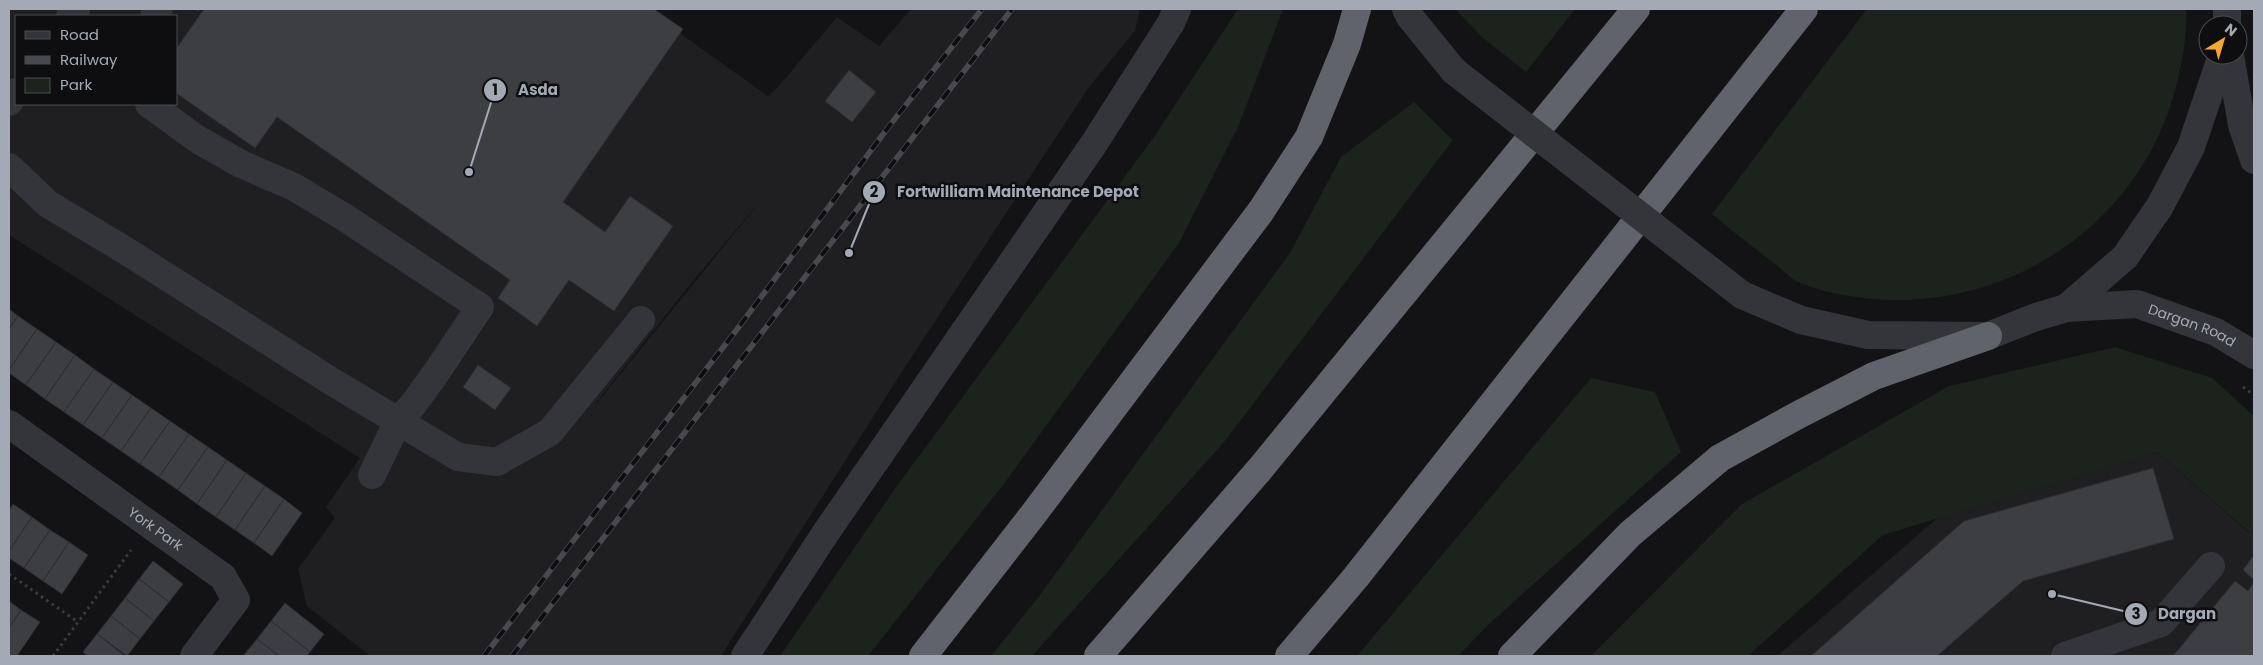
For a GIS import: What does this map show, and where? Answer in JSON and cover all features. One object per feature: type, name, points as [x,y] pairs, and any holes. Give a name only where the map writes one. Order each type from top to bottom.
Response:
[{"type":"highway","points":[[923,656],[1032,516],[1262,211],[1309,137],[1347,44],[1356,9]]},
{"type":"highway","points":[[1098,656],[1260,469],[1636,9]]},
{"type":"highway","points":[[1289,656],[1356,577],[1804,9]]},
{"type":"highway","points":[[1512,656],[1630,534],[1720,458],[1874,376],[1988,336]]},
{"type":"street","points":[[745,656],[827,531],[1092,145],[1171,23],[1176,9]]},
{"type":"street","points":[[1406,9],[1410,18],[1454,71],[1742,295],[1801,320],[1868,335],[1988,336],[2066,308],[2125,257],[2160,206],[2190,147],[2219,65]]},
{"type":"street","points":[[2232,65],[2242,126],[2254,160]]},
{"type":"street","points":[[149,105],[197,139],[241,164],[294,187],[344,216],[480,307],[436,373],[412,406],[398,420],[372,474]]},
{"type":"street","points":[[9,167],[48,204],[124,249],[323,376],[458,457],[497,462],[550,432],[641,320]]},
{"type":"street","name":"Dargan Road","points":[[2066,308],[2137,304],[2216,332],[2254,355]]},
{"type":"street","name":"York Park","points":[[9,424],[223,576],[236,600],[194,656]]},
{"type":"street","points":[[2065,656],[2161,623],[2211,566]]},
{"type":"path","points":[[198,9],[202,12]]},
{"type":"path","points":[[53,656],[149,525]]},
{"type":"path","points":[[9,574],[78,622]]},
{"type":"shaded area","points":[[9,9],[646,9],[768,96],[777,88],[837,17],[879,46],[911,9],[1140,9],[1135,31],[1089,87],[905,367],[721,656],[370,656],[307,606],[298,569],[335,518],[326,507],[360,458],[9,235]],"holes":[[[766,194],[597,403],[693,281]]]},
{"type":"shaded area","points":[[2157,452],[2249,533],[2254,531],[2254,656],[1777,656],[1954,504]]},
{"type":"green space","points":[[1238,9],[1283,9],[1239,125],[1179,243],[1003,485],[868,656],[780,656],[894,490],[1154,137]]},
{"type":"green space","points":[[1455,9],[1575,9],[1526,72],[1483,38]]},
{"type":"green space","points":[[1867,9],[2186,9],[2183,56],[2177,83],[2161,130],[2138,173],[2107,210],[2072,242],[2031,267],[1987,286],[1939,297],[1890,300],[1844,295],[1798,282],[1712,214]]},
{"type":"green space","points":[[1414,102],[1453,140],[1225,441],[1032,656],[991,656],[1037,599],[1290,253],[1341,157]]},
{"type":"green space","points":[[2115,347],[2212,378],[2254,416],[2254,531],[2250,533],[2157,452],[1883,535],[1748,656],[1591,656],[1742,504],[1949,386]]},
{"type":"green space","points":[[1591,378],[1655,392],[1681,452],[1488,625],[1458,656],[1357,656]]},
{"type":"building","points":[[204,9],[654,9],[683,29],[563,202],[605,232],[630,196],[673,226],[614,311],[569,280],[537,326],[498,298],[510,280],[277,117],[255,148],[178,94],[178,46]]},
{"type":"building","points":[[849,70],[876,92],[852,122],[825,101]]},
{"type":"building","points":[[9,309],[18,316],[9,329]]},
{"type":"building","points":[[18,316],[37,329],[9,370],[9,329]]},
{"type":"building","points":[[37,329],[56,342],[26,385],[9,373],[9,370]]},
{"type":"building","points":[[56,342],[75,355],[45,399],[26,385]]},
{"type":"building","points":[[75,355],[94,369],[64,412],[45,399]]},
{"type":"building","points":[[478,365],[511,388],[495,410],[463,387]]},
{"type":"building","points":[[94,369],[113,382],[83,425],[64,412]]},
{"type":"building","points":[[113,382],[132,395],[102,438],[83,425]]},
{"type":"building","points":[[132,395],[151,408],[121,451],[102,438]]},
{"type":"building","points":[[151,408],[170,421],[140,464],[121,451]]},
{"type":"building","points":[[170,421],[189,434],[159,477],[140,464]]},
{"type":"building","points":[[189,434],[208,447],[178,490],[159,477]]},
{"type":"building","points":[[208,447],[227,460],[197,504],[178,490]]},
{"type":"building","points":[[227,460],[246,473],[216,517],[197,504]]},
{"type":"building","points":[[2153,468],[2174,539],[2023,581],[1937,656],[1811,656],[1964,521]]},
{"type":"building","points":[[246,473],[265,486],[235,530],[216,517]]},
{"type":"building","points":[[265,486],[284,499],[254,543],[235,530]]},
{"type":"building","points":[[284,499],[302,513],[272,556],[254,543]]},
{"type":"building","points":[[13,504],[32,517],[9,551],[9,510]]},
{"type":"building","points":[[32,517],[50,530],[24,568],[9,558],[9,551]]},
{"type":"building","points":[[50,530],[69,542],[43,581],[24,568]]},
{"type":"building","points":[[69,542],[88,555],[62,594],[43,581]]},
{"type":"building","points":[[2254,557],[2254,580],[2243,570]]},
{"type":"building","points":[[153,561],[183,584],[169,602],[139,579]]},
{"type":"building","points":[[139,579],[169,602],[154,621],[125,598]]},
{"type":"building","points":[[2235,581],[2248,591],[2254,582],[2254,656],[2173,656]]},
{"type":"building","points":[[125,598],[154,621],[140,639],[111,616]]},
{"type":"building","points":[[9,601],[21,610],[9,628]]},
{"type":"building","points":[[285,603],[324,634],[310,652],[271,621]]},
{"type":"building","points":[[21,610],[40,622],[17,656],[9,656],[9,628]]},
{"type":"building","points":[[111,616],[140,639],[127,656],[97,634]]},
{"type":"building","points":[[271,621],[310,652],[307,656],[279,656],[257,639]]},
{"type":"building","points":[[97,634],[125,656],[88,656],[83,652]]},
{"type":"building","points":[[257,639],[279,656],[243,656]]},
{"type":"railway","points":[[484,656],[738,328],[890,125],[982,9]]},
{"type":"railway","points":[[512,656],[1012,9]]},
{"type":"place","name":"Asda","points":[[469,172]]},
{"type":"place","name":"Fortwilliam Maintenance Depot","points":[[849,253]]},
{"type":"place","name":"Dargan","points":[[2052,594]]}]
